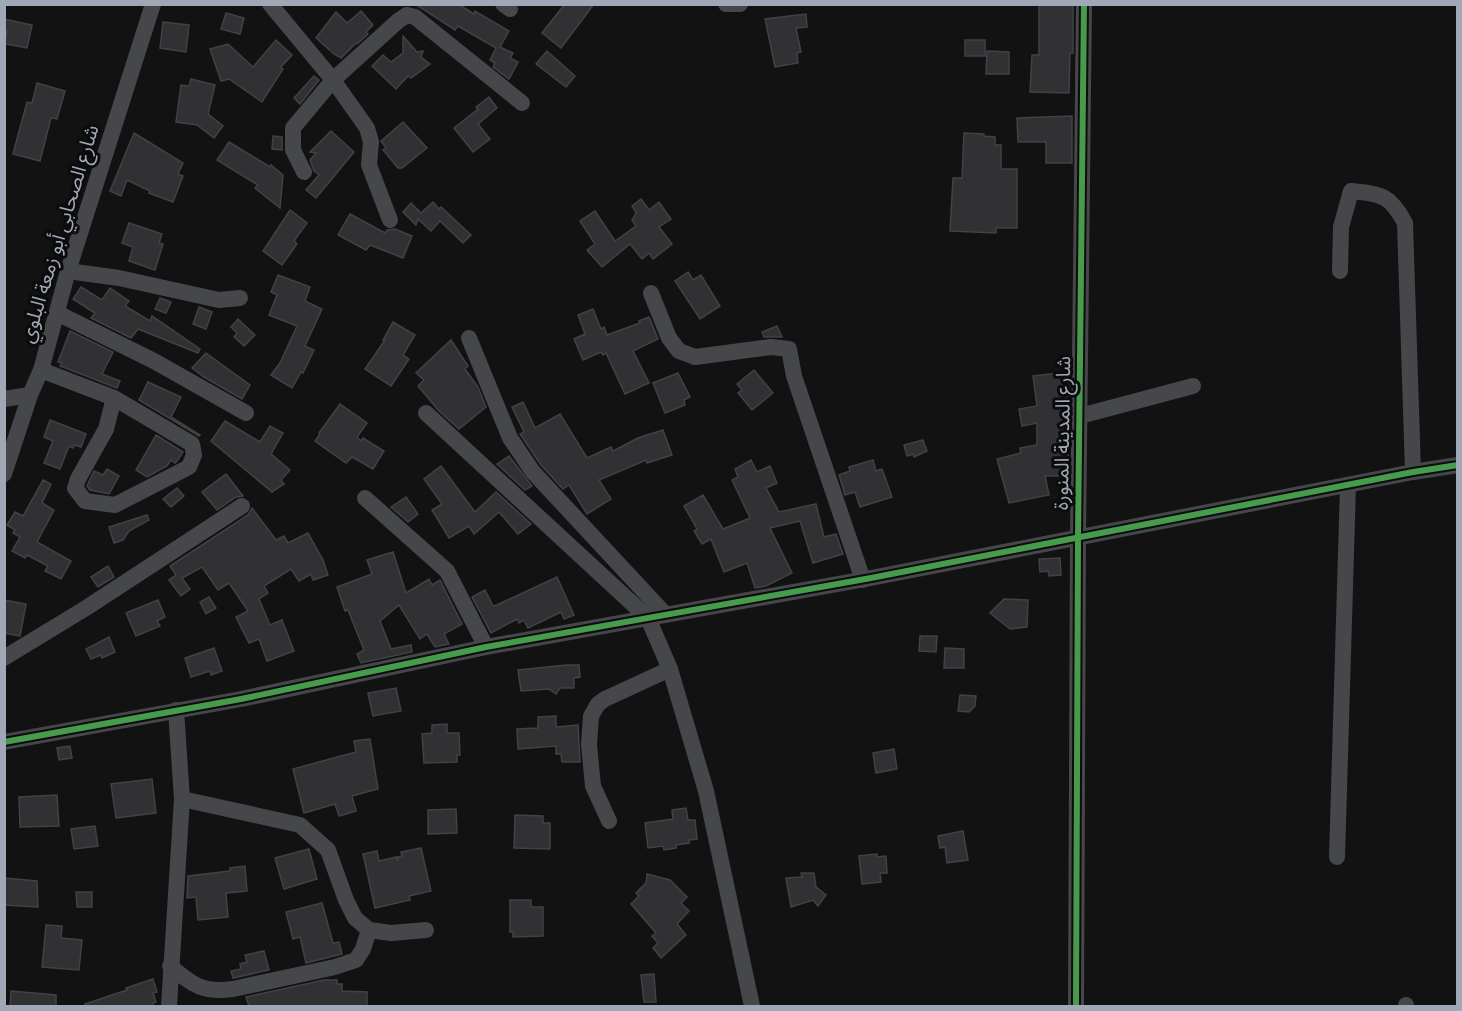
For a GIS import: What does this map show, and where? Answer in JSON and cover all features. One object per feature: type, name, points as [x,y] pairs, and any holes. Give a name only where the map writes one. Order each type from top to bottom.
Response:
[{"type":"street","name":"شارع الصحابي أبو زمعة البلوي","points":[[4,474],[30,395],[41,370],[68,271],[153,4]]},
{"type":"street","points":[[270,4],[333,80],[367,128],[371,142],[369,165],[390,220]]},
{"type":"street","points":[[726,4],[740,4]]},
{"type":"street","name":"شارع المدينة المنورة","points":[[1076,1006],[1084,4]]},
{"type":"street","points":[[304,172],[293,150],[293,128],[333,80],[407,15],[415,17],[522,103]]},
{"type":"street","points":[[1340,272],[1341,227],[1351,191],[1379,194],[1397,208],[1405,223],[1413,472]]},
{"type":"street","points":[[68,271],[119,278],[219,300],[240,298]]},
{"type":"street","points":[[651,293],[669,338],[679,351],[695,357],[771,347],[789,349],[794,376],[863,580]]},
{"type":"street","points":[[57,313],[154,361],[246,413]]},
{"type":"street","points":[[469,338],[510,438],[533,472],[666,615]]},
{"type":"street","points":[[41,370],[114,398],[192,444],[194,455],[189,467],[115,505],[85,501],[75,488],[106,429],[114,398]]},
{"type":"street","points":[[1080,416],[1193,386]]},
{"type":"street","points":[[4,399],[30,395]]},
{"type":"street","points":[[426,413],[648,618],[670,669],[706,791],[752,1006]]},
{"type":"street","points":[[4,742],[241,699],[486,647],[863,580],[1458,465]]},
{"type":"street","points":[[1337,857],[1348,485]]},
{"type":"street","points":[[365,498],[447,571],[486,647]]},
{"type":"street","points":[[4,658],[86,608],[242,506]]},
{"type":"street","points":[[609,821],[593,786],[589,745],[591,716],[604,699],[670,669]]},
{"type":"street","points":[[169,1006],[182,799],[176,710]]},
{"type":"street","points":[[182,799],[300,825],[328,850],[355,918],[369,930],[391,933],[426,930]]},
{"type":"street","points":[[170,966],[199,988],[217,991],[233,989],[335,967],[356,960],[363,949],[369,930]]},
{"type":"building","points":[[415,4],[458,4],[509,31],[500,47],[513,53],[510,58],[518,62],[509,79],[493,67],[495,63],[490,60],[496,48],[458,26],[455,30]]},
{"type":"building","points":[[565,4],[594,4],[561,48],[542,33]]},
{"type":"building","points":[[1039,4],[1073,4],[1073,53],[1070,53],[1069,93],[1030,92],[1032,55],[1039,55]]},
{"type":"building","points":[[361,11],[373,25],[366,32],[368,34],[341,58],[316,38],[336,12],[347,23]]},
{"type":"building","points":[[226,13],[244,18],[240,34],[221,29]]},
{"type":"building","points":[[806,14],[807,27],[796,28],[801,52],[797,53],[798,63],[775,67],[765,19]]},
{"type":"building","points":[[4,19],[32,25],[27,48],[5,44],[7,31],[4,30]]},
{"type":"building","points":[[163,22],[189,25],[186,52],[160,48]]},
{"type":"building","points":[[403,36],[417,52],[423,51],[421,57],[430,64],[411,78],[408,76],[396,89],[372,66],[383,55],[391,62],[403,53]]},
{"type":"building","points":[[276,40],[292,55],[280,68],[283,69],[262,102],[229,79],[221,81],[210,49],[228,44],[253,67]]},
{"type":"building","points":[[965,40],[985,40],[985,56],[965,56]]},
{"type":"building","points":[[547,51],[575,76],[566,87],[536,64]]},
{"type":"building","points":[[987,51],[1009,52],[1009,74],[986,74]]},
{"type":"building","points":[[314,76],[319,80],[300,104],[294,98]]},
{"type":"building","points":[[191,79],[215,85],[208,114],[223,126],[214,138],[197,125],[176,122],[181,85],[189,86]]},
{"type":"building","points":[[37,83],[65,91],[57,119],[51,118],[40,161],[13,154],[27,102],[32,103]]},
{"type":"building","points":[[489,97],[497,108],[478,124],[490,139],[473,152],[454,128]]},
{"type":"building","points":[[1072,116],[1072,163],[1046,163],[1046,142],[1018,142],[1017,118]]},
{"type":"building","points":[[403,122],[427,148],[402,168],[398,168],[383,150],[386,148],[381,141]]},
{"type":"building","points":[[331,131],[354,152],[316,198],[306,190],[319,175],[314,171],[310,160],[316,153],[310,152]]},
{"type":"building","points":[[134,133],[183,163],[178,174],[183,176],[173,202],[149,193],[150,191],[127,180],[121,196],[110,191]]},
{"type":"building","points":[[964,133],[995,137],[995,145],[1001,145],[1001,169],[1017,169],[1017,228],[996,228],[996,233],[950,231],[953,178],[962,178]]},
{"type":"building","points":[[273,136],[282,137],[282,150],[272,149]]},
{"type":"building","points":[[229,142],[270,167],[271,165],[283,175],[280,208],[255,188],[258,185],[217,160]]},
{"type":"building","points":[[641,199],[649,210],[659,202],[671,219],[659,227],[672,244],[653,259],[649,253],[642,259],[630,244],[602,267],[587,250],[595,244],[580,221],[595,211],[615,241],[636,226],[632,220],[636,213],[632,206]]},
{"type":"building","points":[[433,202],[471,235],[463,243],[440,221],[431,231],[418,219],[416,225],[403,212],[411,203],[421,213]]},
{"type":"building","points":[[290,210],[307,223],[294,241],[297,244],[282,265],[263,251]]},
{"type":"building","points":[[350,214],[385,233],[387,230],[395,229],[412,236],[403,258],[370,245],[366,250],[338,235]]},
{"type":"building","points":[[129,223],[162,234],[159,243],[163,244],[155,270],[129,261],[133,247],[122,243]]},
{"type":"building","points":[[688,272],[693,280],[701,275],[720,306],[700,319],[675,281]]},
{"type":"building","points":[[278,275],[310,287],[305,301],[322,309],[305,346],[314,350],[303,373],[301,372],[292,388],[271,375],[280,363],[297,326],[269,315],[277,295],[271,292]]},
{"type":"building","points":[[81,287],[102,300],[110,288],[129,301],[125,306],[150,321],[152,316],[200,349],[198,353],[138,329],[131,338],[91,318],[95,313],[73,299]]},
{"type":"building","points":[[160,298],[171,302],[166,313],[155,309]]},
{"type":"building","points":[[199,307],[212,312],[206,329],[193,324]]},
{"type":"building","points":[[593,309],[601,329],[604,327],[607,335],[640,323],[639,321],[649,317],[658,339],[633,351],[649,383],[625,394],[606,353],[603,355],[601,352],[583,360],[574,339],[585,334],[578,315]]},
{"type":"building","points":[[238,319],[255,335],[244,346],[234,337],[237,333],[231,327]]},
{"type":"building","points":[[393,322],[415,335],[403,355],[409,359],[391,386],[365,369],[385,340],[383,340]]},
{"type":"building","points":[[777,326],[782,337],[764,337],[762,332]]},
{"type":"building","points":[[70,331],[113,352],[102,374],[120,381],[117,388],[60,366],[62,363],[58,362]]},
{"type":"building","points":[[451,340],[468,366],[465,369],[478,387],[486,407],[459,429],[439,411],[418,386],[424,380],[416,373]]},
{"type":"building","points":[[206,353],[250,385],[242,399],[192,368]]},
{"type":"building","points":[[754,370],[773,393],[752,410],[738,393],[742,390],[737,384]]},
{"type":"building","points":[[1069,372],[1068,476],[1045,476],[1049,495],[1009,503],[997,459],[1021,453],[1020,448],[1037,445],[1037,423],[1022,426],[1019,409],[1037,406],[1033,376]]},
{"type":"building","points":[[678,373],[690,397],[684,400],[685,405],[665,413],[653,383]]},
{"type":"building","points":[[148,382],[181,397],[171,417],[199,436],[139,400]]},
{"type":"building","points":[[523,402],[535,428],[560,414],[587,458],[611,447],[613,451],[638,438],[663,430],[672,455],[647,463],[646,460],[599,480],[611,499],[587,514],[569,485],[563,489],[541,465],[520,434],[524,432],[512,407]]},
{"type":"building","points":[[340,404],[367,423],[357,437],[361,441],[363,438],[384,451],[373,469],[352,457],[346,463],[315,441]]},
{"type":"building","points":[[50,420],[86,434],[81,447],[69,446],[60,469],[44,463],[53,441],[44,437]]},
{"type":"building","points":[[225,421],[260,442],[270,426],[283,433],[271,454],[290,470],[281,480],[284,484],[272,492],[211,441]]},
{"type":"building","points":[[156,435],[183,452],[175,463],[171,460],[167,466],[147,477],[136,470]]},
{"type":"building","points":[[923,440],[927,451],[914,457],[913,454],[907,456],[904,445]]},
{"type":"building","points":[[509,456],[532,486],[525,490],[497,464]]},
{"type":"building","points":[[751,460],[757,472],[770,466],[777,483],[766,488],[779,512],[816,504],[824,537],[836,534],[843,554],[813,563],[800,521],[770,528],[792,573],[766,586],[755,588],[747,563],[724,572],[711,539],[702,544],[694,531],[697,529],[684,506],[703,495],[723,529],[750,518],[732,480],[738,477],[735,469]]},
{"type":"building","points":[[873,460],[876,471],[882,469],[892,497],[860,507],[855,492],[845,495],[839,475],[850,471],[849,467]]},
{"type":"building","points":[[441,466],[475,512],[496,492],[531,524],[518,534],[499,512],[474,534],[469,526],[449,538],[432,510],[442,504],[424,479]]},
{"type":"building","points":[[107,469],[119,476],[109,494],[90,490],[87,486],[94,471],[103,475]]},
{"type":"building","points":[[226,474],[243,496],[236,497],[217,510],[202,492]]},
{"type":"building","points":[[43,480],[51,484],[42,503],[54,510],[37,542],[71,561],[61,579],[45,571],[48,566],[27,555],[25,558],[12,551],[20,537],[13,533],[15,530],[7,525],[15,512],[23,516]]},
{"type":"building","points":[[177,488],[184,496],[171,507],[163,499]]},
{"type":"building","points":[[406,497],[418,514],[408,522],[391,507]]},
{"type":"building","points":[[252,508],[276,540],[284,536],[288,543],[308,533],[323,560],[328,575],[313,580],[311,574],[299,581],[291,569],[264,586],[268,593],[259,599],[270,625],[282,620],[294,651],[267,661],[259,639],[249,643],[236,617],[248,611],[229,583],[218,590],[202,567],[182,578],[190,589],[181,596],[169,580],[176,575],[170,566],[248,515]]},
{"type":"building","points":[[147,515],[149,520],[129,531],[123,540],[114,543],[109,527]]},
{"type":"building","points":[[393,552],[406,593],[429,579],[432,585],[440,580],[462,624],[444,634],[449,644],[435,647],[427,634],[420,639],[399,605],[380,621],[391,649],[411,645],[412,652],[361,663],[357,654],[364,650],[348,610],[345,611],[337,587],[372,574],[367,560]]},
{"type":"building","points":[[1060,558],[1061,575],[1049,576],[1048,571],[1040,572],[1039,559]]},
{"type":"building","points":[[108,566],[114,577],[98,587],[91,577]]},
{"type":"building","points":[[557,577],[574,615],[564,619],[561,612],[528,628],[524,620],[519,623],[517,619],[491,633],[472,597],[485,590],[493,606]]},
{"type":"building","points":[[209,597],[216,608],[206,614],[200,602]]},
{"type":"building","points":[[1004,599],[1028,600],[1027,627],[1010,629],[990,613]]},
{"type":"building","points":[[4,600],[26,604],[20,636],[4,633]]},
{"type":"building","points":[[158,600],[165,617],[157,621],[160,626],[136,636],[126,613]]},
{"type":"building","points":[[920,636],[937,636],[936,652],[919,651]]},
{"type":"building","points":[[109,637],[115,652],[102,658],[101,655],[91,659],[86,649]]},
{"type":"building","points":[[214,648],[222,671],[211,675],[210,671],[191,677],[185,658]]},
{"type":"building","points":[[945,648],[964,649],[964,668],[944,668]]},
{"type":"building","points":[[579,665],[580,677],[574,678],[574,688],[560,688],[556,694],[549,689],[521,691],[518,670]]},
{"type":"building","points":[[396,688],[401,711],[373,716],[368,693]]},
{"type":"building","points":[[960,695],[976,696],[975,706],[969,712],[958,711]]},
{"type":"building","points":[[556,716],[556,727],[578,725],[580,762],[562,762],[561,754],[556,754],[556,746],[518,749],[517,729],[538,728],[538,717]]},
{"type":"building","points":[[447,724],[447,733],[459,733],[460,755],[457,755],[457,762],[424,763],[422,734],[432,733],[432,725]]},
{"type":"building","points":[[370,739],[378,789],[352,796],[356,811],[339,816],[335,804],[304,813],[293,769],[356,752],[354,741]]},
{"type":"building","points":[[70,746],[72,758],[59,760],[57,748]]},
{"type":"building","points":[[894,749],[897,769],[876,773],[873,753]]},
{"type":"building","points":[[152,779],[156,813],[116,818],[111,784]]},
{"type":"building","points":[[57,795],[59,826],[20,827],[19,797]]},
{"type":"building","points":[[686,808],[688,820],[695,820],[697,839],[676,845],[676,848],[664,850],[663,846],[648,848],[645,823],[673,819],[672,810]]},
{"type":"building","points":[[456,809],[457,833],[428,834],[428,810]]},
{"type":"building","points":[[515,815],[543,816],[543,823],[550,823],[550,849],[514,848]]},
{"type":"building","points":[[95,826],[98,846],[74,849],[71,829]]},
{"type":"building","points":[[963,831],[968,860],[947,863],[945,847],[940,848],[938,836]]},
{"type":"building","points":[[421,848],[431,891],[409,896],[410,900],[375,908],[363,854],[377,851],[379,861],[397,857],[398,861],[398,857],[402,856],[401,852]]},
{"type":"building","points":[[309,849],[317,879],[284,889],[275,858]]},
{"type":"building","points":[[877,854],[877,857],[886,856],[887,873],[880,873],[881,882],[862,884],[859,856]]},
{"type":"building","points":[[245,866],[247,891],[226,893],[228,917],[198,920],[196,897],[187,898],[188,876],[230,871],[230,868]]},
{"type":"building","points":[[801,873],[814,873],[816,887],[826,895],[818,906],[813,900],[791,907],[786,878],[802,877]]},
{"type":"building","points":[[647,874],[670,880],[687,897],[681,903],[689,911],[677,924],[686,935],[661,958],[653,948],[658,943],[652,936],[656,933],[631,904],[639,896],[636,893],[646,883]]},
{"type":"building","points":[[4,878],[37,881],[38,907],[4,905]]},
{"type":"building","points":[[76,892],[92,892],[92,907],[77,907]]},
{"type":"building","points":[[510,900],[531,900],[531,907],[543,907],[543,936],[513,937],[513,932],[510,932]]},
{"type":"building","points":[[322,903],[333,943],[339,942],[342,954],[306,963],[300,937],[293,939],[286,912]]},
{"type":"building","points":[[46,925],[62,926],[61,938],[82,940],[79,970],[42,967]]},
{"type":"building","points":[[264,951],[269,970],[233,978],[231,971],[241,969],[240,964],[247,962],[245,955]]},
{"type":"building","points":[[654,974],[656,1002],[644,1002],[641,975]]},
{"type":"building","points":[[153,979],[157,992],[153,993],[156,1002],[153,1006],[85,1006],[85,1004]]},
{"type":"building","points":[[324,980],[337,980],[337,984],[342,984],[342,991],[367,992],[367,1006],[249,1006],[246,997]]},
{"type":"building","points":[[11,991],[56,995],[56,1006],[10,1006]]},
{"type":"cycle path","points":[[1076,1006],[1084,4]]},
{"type":"cycle path","points":[[4,742],[241,699],[486,647],[871,578],[1458,465]]}]
